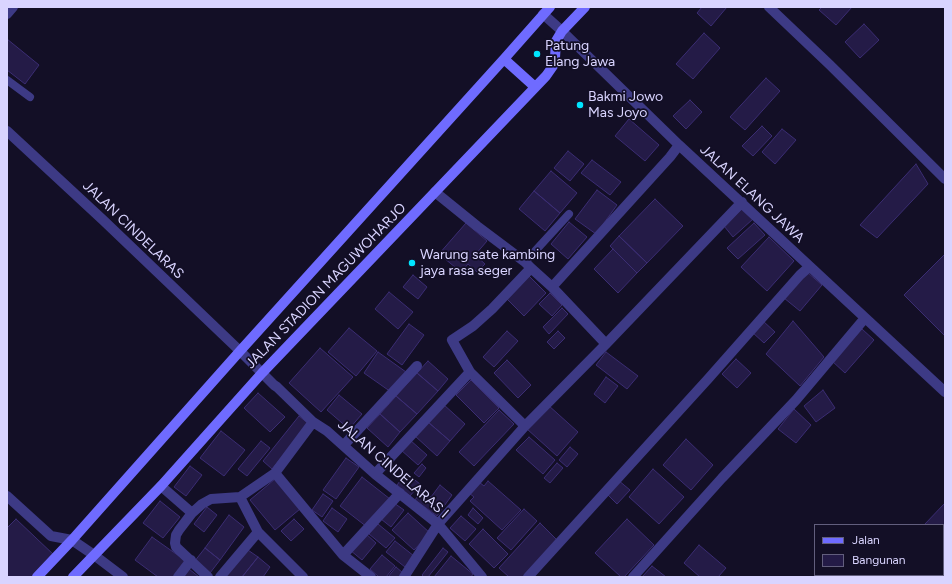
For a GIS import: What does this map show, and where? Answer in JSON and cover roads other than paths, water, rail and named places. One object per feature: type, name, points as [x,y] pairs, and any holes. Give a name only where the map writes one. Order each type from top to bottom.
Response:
[{"type":"main road","name":"JALAN STADION MAGUWOHARJO","points":[[73,577],[161,486],[262,373],[546,76],[553,66],[556,53],[556,41],[562,31],[585,7]]},
{"type":"main road","name":"JALAN STADION MAGUWOHARJO","points":[[37,577],[72,540],[240,351],[504,59],[546,10]]},
{"type":"main road","points":[[504,59],[535,87]]},
{"type":"street","points":[[7,14],[14,7]]},
{"type":"street","points":[[769,7],[945,179]]},
{"type":"street","name":"JALAN ELANG JAWA","points":[[546,10],[562,31],[679,145],[945,391]]},
{"type":"street","name":"JALAN CINDELARAS","points":[[7,131],[103,220],[262,373]]},
{"type":"street","points":[[552,287],[670,157],[679,145]]},
{"type":"street","points":[[435,192],[528,265],[552,287],[606,344]]},
{"type":"street","points":[[404,577],[438,524],[525,426],[742,202]]},
{"type":"street","points":[[525,426],[470,372],[452,340],[473,326],[492,310],[528,265]]},
{"type":"street","points":[[528,577],[800,275],[810,267]]},
{"type":"street","points":[[633,577],[722,478],[796,400],[866,318]]},
{"type":"street","points":[[344,445],[417,366]]},
{"type":"street","points":[[376,474],[470,372]]},
{"type":"street","name":"JALAN CINDELARAS I","points":[[262,373],[313,422],[327,431],[376,474],[438,524],[482,577]]},
{"type":"street","points":[[208,577],[176,546],[176,535],[179,530],[192,513],[202,504],[211,500],[240,497],[275,473],[313,422]]},
{"type":"street","points":[[275,473],[343,555],[371,577]]},
{"type":"street","points":[[161,486],[192,513]]},
{"type":"street","points":[[343,555],[400,493]]},
{"type":"street","points":[[7,496],[51,536],[72,540],[123,577]]},
{"type":"street","points":[[240,497],[258,532],[303,577]]},
{"type":"street","points":[[220,577],[258,532]]},
{"type":"street","points":[[178,577],[192,560]]},
{"type":"lane","points":[[7,80],[30,97]]},
{"type":"lane","points":[[528,265],[569,214]]},
{"type":"place","name":"Patung Elang Jawa","points":[[537,54]]},
{"type":"place","name":"Bakmi Jowo Mas Joyo","points":[[580,105]]},
{"type":"place","name":"Warung sate kambing jaya rasa seger","points":[[412,263]]}]
